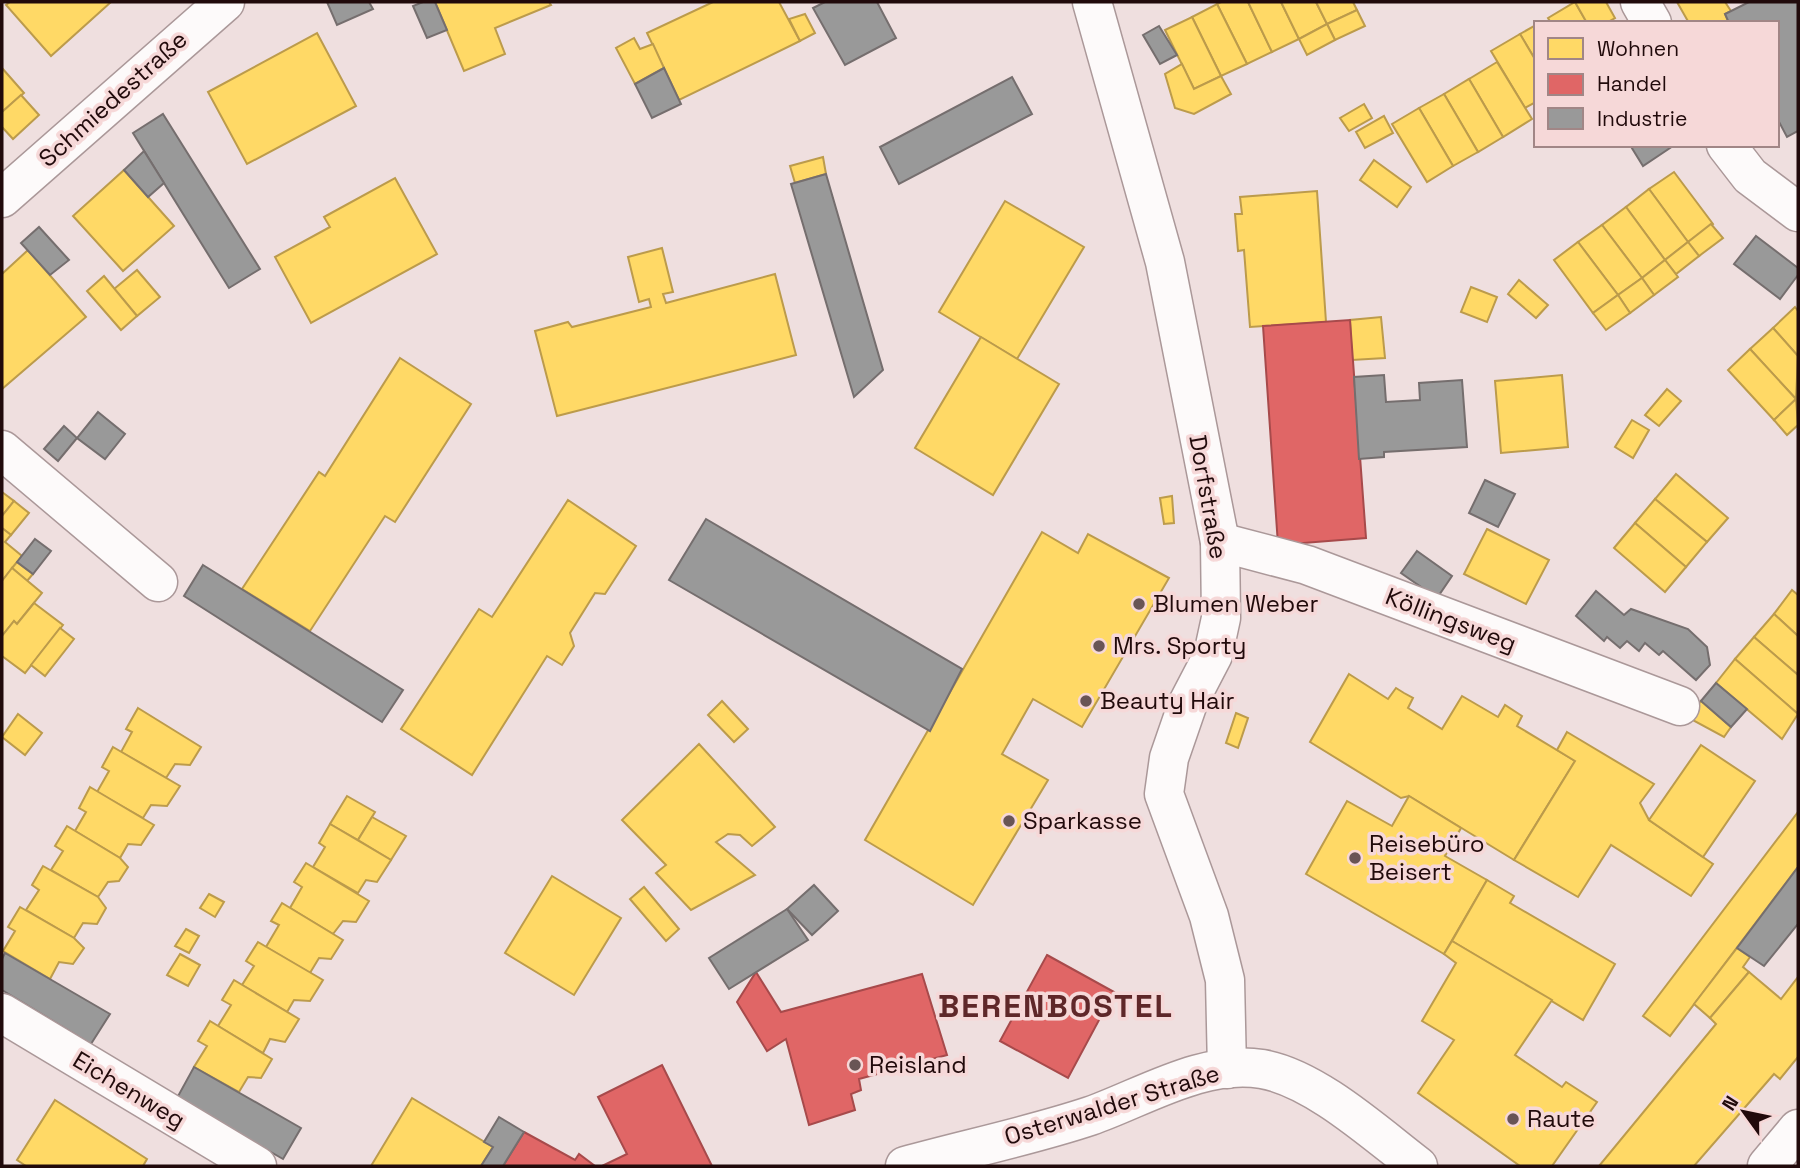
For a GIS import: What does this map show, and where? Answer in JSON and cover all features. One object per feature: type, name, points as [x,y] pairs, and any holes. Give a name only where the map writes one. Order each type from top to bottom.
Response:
[{"type":"street","name":"Schmiedestraße","points":[[2,198],[225,2]]},
{"type":"street","name":"Dorfstraße","points":[[1092,2],[1165,262],[1220,542],[1223,598],[1219,631],[1213,655],[1188,703],[1173,747],[1164,794],[1209,916],[1224,980],[1227,1069]]},
{"type":"street","points":[[1640,2],[1651,21]]},
{"type":"street","points":[[1727,147],[1749,176],[1798,212]]},
{"type":"street","points":[[2,450],[158,582]]},
{"type":"street","name":"Köllingsweg","points":[[1220,542],[1307,565],[1680,706]]},
{"type":"street","name":"Eichenweg","points":[[2,1013],[257,1166]]},
{"type":"street","name":"Osterwalder Straße","points":[[905,1166],[1091,1116],[1156,1086],[1227,1069],[1262,1069],[1315,1091],[1418,1166]]},
{"type":"street","points":[[1767,1166],[1798,1129]]},
{"type":"building: Wohnen","points":[[10,2],[111,2],[51,56],[6,5]]},
{"type":"building: Wohnen","points":[[435,2],[549,2],[551,5],[495,28],[505,54],[464,71]]},
{"type":"building: Wohnen","points":[[713,2],[779,2],[800,41],[679,100],[647,33]]},
{"type":"building: Wohnen","points":[[1248,2],[1272,52],[1247,64],[1217,4]]},
{"type":"building: Wohnen","points":[[1248,2],[1281,2],[1299,39],[1272,52]]},
{"type":"building: Wohnen","points":[[1281,2],[1316,2],[1327,24],[1299,39]]},
{"type":"building: Wohnen","points":[[1316,2],[1353,2],[1357,10],[1327,24]]},
{"type":"building: Wohnen","points":[[1575,2],[1586,21],[1550,21],[1548,18]]},
{"type":"building: Wohnen","points":[[1575,2],[1606,2],[1615,18],[1610,21],[1586,21]]},
{"type":"building: Wohnen","points":[[1677,2],[1725,2],[1731,11],[1725,14],[1728,21],[1688,21]]},
{"type":"building: Wohnen","points":[[1217,4],[1247,64],[1221,76],[1192,17]]},
{"type":"building: Wohnen","points":[[1357,10],[1365,26],[1335,40],[1327,24]]},
{"type":"building: Wohnen","points":[[805,14],[815,33],[800,41],[789,19]]},
{"type":"building: Wohnen","points":[[1192,17],[1221,76],[1194,89],[1165,30]]},
{"type":"building: Wohnen","points":[[1327,24],[1335,40],[1307,55],[1299,39]]},
{"type":"building: Wohnen","points":[[1534,26],[1534,58],[1520,34]]},
{"type":"building: Wohnen","points":[[317,33],[356,106],[247,164],[208,92]]},
{"type":"building: Wohnen","points":[[1520,34],[1534,58],[1534,103],[1525,108],[1491,51]]},
{"type":"building: Wohnen","points":[[634,38],[640,49],[653,44],[664,68],[635,84],[616,48]]},
{"type":"building: Wohnen","points":[[1497,62],[1532,119],[1503,137],[1469,79]]},
{"type":"building: Wohnen","points":[[1182,64],[1194,89],[1221,76],[1231,94],[1194,114],[1175,108],[1165,74]]},
{"type":"building: Wohnen","points":[[2,68],[24,93],[2,112]]},
{"type":"building: Wohnen","points":[[1469,79],[1503,137],[1478,152],[1444,94]]},
{"type":"building: Wohnen","points":[[1444,94],[1478,152],[1453,166],[1419,108]]},
{"type":"building: Wohnen","points":[[21,95],[39,115],[13,139],[2,127],[2,112]]},
{"type":"building: Wohnen","points":[[1364,104],[1372,118],[1349,131],[1340,118]]},
{"type":"building: Wohnen","points":[[1419,108],[1453,166],[1427,182],[1392,124]]},
{"type":"building: Wohnen","points":[[1384,116],[1393,133],[1365,148],[1356,132]]},
{"type":"building: Wohnen","points":[[823,157],[826,174],[795,183],[790,166]]},
{"type":"building: Wohnen","points":[[1374,160],[1411,187],[1397,207],[1360,180]]},
{"type":"building: Wohnen","points":[[124,170],[174,226],[123,271],[73,216]]},
{"type":"building: Wohnen","points":[[1674,172],[1713,224],[1688,242],[1649,189]]},
{"type":"building: Wohnen","points":[[395,178],[437,254],[311,323],[275,257],[330,227],[324,217]]},
{"type":"building: Wohnen","points":[[1649,189],[1688,242],[1665,260],[1626,207]]},
{"type":"building: Wohnen","points":[[1317,191],[1326,322],[1250,327],[1244,250],[1238,251],[1235,214],[1242,214],[1240,197]]},
{"type":"building: Wohnen","points":[[1005,201],[1084,247],[1017,359],[939,312]]},
{"type":"building: Wohnen","points":[[1626,207],[1665,260],[1642,278],[1602,225]]},
{"type":"building: Wohnen","points":[[1711,224],[1723,238],[1699,256],[1688,242]]},
{"type":"building: Wohnen","points":[[1602,225],[1642,278],[1618,295],[1578,242]]},
{"type":"building: Wohnen","points":[[1578,242],[1618,295],[1593,313],[1554,260]]},
{"type":"building: Wohnen","points":[[1688,242],[1699,256],[1676,274],[1665,260]]},
{"type":"building: Wohnen","points":[[662,248],[673,292],[663,294],[666,303],[775,274],[796,355],[557,416],[535,331],[568,322],[572,327],[651,307],[649,299],[639,302],[628,257]]},
{"type":"building: Wohnen","points":[[28,250],[86,317],[2,389],[2,274]]},
{"type":"building: Wohnen","points":[[1665,260],[1678,277],[1654,295],[1642,278]]},
{"type":"building: Wohnen","points":[[137,270],[160,297],[137,316],[114,289]]},
{"type":"building: Wohnen","points":[[104,276],[137,316],[121,330],[87,291]]},
{"type":"building: Wohnen","points":[[1642,278],[1654,295],[1630,313],[1618,295]]},
{"type":"building: Wohnen","points":[[1519,280],[1548,305],[1536,318],[1508,294]]},
{"type":"building: Wohnen","points":[[1471,287],[1497,297],[1487,322],[1461,312]]},
{"type":"building: Wohnen","points":[[1618,295],[1630,313],[1606,330],[1593,313]]},
{"type":"building: Wohnen","points":[[1795,307],[1798,311],[1798,356],[1773,328]]},
{"type":"building: Wohnen","points":[[1381,317],[1385,358],[1352,360],[1350,320]]},
{"type":"building: Wohnen","points":[[1773,328],[1798,356],[1796,399],[1750,349]]},
{"type":"building: Wohnen","points":[[981,337],[1059,384],[993,495],[915,448]]},
{"type":"building: Wohnen","points":[[1750,349],[1796,399],[1774,420],[1728,370]]},
{"type":"building: Wohnen","points":[[400,358],[471,404],[395,522],[385,516],[310,631],[242,589],[319,472],[325,476]]},
{"type":"building: Wohnen","points":[[1562,375],[1568,447],[1501,453],[1495,381]]},
{"type":"building: Wohnen","points":[[1667,389],[1681,401],[1659,426],[1645,415]]},
{"type":"building: Wohnen","points":[[1796,399],[1798,425],[1787,435],[1774,420]]},
{"type":"building: Wohnen","points":[[1632,420],[1649,430],[1633,458],[1615,447]]},
{"type":"building: Wohnen","points":[[1676,474],[1728,518],[1707,542],[1655,499]]},
{"type":"building: Wohnen","points":[[2,492],[14,501],[2,516]]},
{"type":"building: Wohnen","points":[[1172,496],[1174,523],[1164,524],[1160,498]]},
{"type":"building: Wohnen","points":[[1655,499],[1707,542],[1686,567],[1635,523]]},
{"type":"building: Wohnen","points":[[568,500],[636,546],[605,594],[595,593],[570,633],[574,646],[562,665],[547,656],[472,775],[401,729],[479,609],[492,617]]},
{"type":"building: Wohnen","points":[[14,501],[29,513],[11,535],[2,528],[2,516]]},
{"type":"building: Wohnen","points":[[1635,523],[1686,567],[1665,592],[1614,548]]},
{"type":"building: Wohnen","points":[[2,528],[11,535],[5,542],[22,556],[2,581]]},
{"type":"building: Wohnen","points":[[1487,529],[1549,560],[1526,604],[1464,574]]},
{"type":"building: Wohnen","points":[[1042,532],[1078,553],[1088,534],[1169,578],[1082,727],[1033,699],[1002,754],[1048,780],[973,905],[865,840]]},
{"type":"building: Wohnen","points":[[17,562],[33,574],[27,581],[12,568]]},
{"type":"building: Wohnen","points":[[12,568],[42,593],[17,624],[14,621],[2,636],[2,581]]},
{"type":"building: Wohnen","points":[[1792,590],[1798,595],[1798,636],[1774,614]]},
{"type":"building: Wohnen","points":[[34,603],[63,625],[25,673],[2,656],[2,636],[14,621],[17,624]]},
{"type":"building: Wohnen","points":[[1774,614],[1798,636],[1798,675],[1754,637]]},
{"type":"building: Wohnen","points":[[60,628],[74,639],[45,676],[31,665]]},
{"type":"building: Wohnen","points":[[1754,637],[1798,675],[1798,714],[1735,659]]},
{"type":"building: Wohnen","points":[[1735,659],[1798,714],[1782,739],[1716,683]]},
{"type":"building: Wohnen","points":[[1349,674],[1388,699],[1396,688],[1413,698],[1408,708],[1442,729],[1462,696],[1498,717],[1505,705],[1522,716],[1517,726],[1575,761],[1514,860],[1409,796],[1401,798],[1310,742]]},
{"type":"building: Wohnen","points":[[722,701],[748,729],[734,742],[708,715]]},
{"type":"building: Wohnen","points":[[1701,701],[1731,727],[1724,737],[1687,717]]},
{"type":"building: Wohnen","points":[[138,708],[201,747],[190,765],[175,764],[166,778],[121,752],[132,732],[126,729]]},
{"type":"building: Wohnen","points":[[1236,713],[1248,718],[1238,748],[1226,743]]},
{"type":"building: Wohnen","points":[[18,714],[42,733],[25,755],[2,737]]},
{"type":"building: Wohnen","points":[[1567,732],[1654,784],[1640,803],[1649,820],[1713,864],[1691,896],[1611,845],[1578,897],[1514,860],[1575,761],[1557,750]]},
{"type":"building: Wohnen","points":[[699,744],[775,827],[752,846],[740,835],[728,834],[716,842],[755,875],[691,910],[656,873],[666,865],[622,820]]},
{"type":"building: Wohnen","points":[[1701,745],[1755,781],[1703,857],[1649,820]]},
{"type":"building: Wohnen","points":[[113,747],[180,786],[167,806],[151,805],[143,818],[97,792],[109,771],[102,767]]},
{"type":"building: Wohnen","points":[[90,787],[154,825],[141,845],[128,844],[120,858],[75,831],[86,812],[79,808]]},
{"type":"building: Wohnen","points":[[347,796],[375,812],[358,840],[330,824]]},
{"type":"building: Wohnen","points":[[1409,796],[1461,828],[1445,856],[1487,880],[1444,954],[1306,874],[1347,801],[1392,826]]},
{"type":"building: Wohnen","points":[[1798,812],[1798,867],[1670,1036],[1643,1016]]},
{"type":"building: Wohnen","points":[[372,817],[406,836],[391,860],[358,840]]},
{"type":"building: Wohnen","points":[[330,824],[391,860],[377,882],[366,880],[358,893],[313,867],[325,847],[319,843]]},
{"type":"building: Wohnen","points":[[67,826],[120,858],[128,867],[119,881],[108,882],[98,897],[51,870],[63,851],[55,846]]},
{"type":"building: Wohnen","points":[[306,863],[369,901],[356,922],[343,921],[333,934],[290,908],[302,887],[294,882]]},
{"type":"building: Wohnen","points":[[43,866],[98,897],[106,908],[97,924],[83,923],[74,938],[26,910],[39,890],[32,885]]},
{"type":"building: Wohnen","points":[[552,876],[621,918],[574,995],[505,953]]},
{"type":"building: Wohnen","points":[[1487,880],[1514,896],[1510,903],[1615,964],[1583,1020],[1452,941]]},
{"type":"building: Wohnen","points":[[644,887],[679,929],[666,941],[630,899]]},
{"type":"building: Wohnen","points":[[209,894],[224,902],[215,917],[200,908]]},
{"type":"building: Wohnen","points":[[282,903],[343,940],[331,959],[319,958],[310,973],[266,947],[279,925],[271,921]]},
{"type":"building: Wohnen","points":[[20,907],[74,938],[84,948],[73,964],[59,962],[50,979],[3,951],[15,931],[8,927]]},
{"type":"building: Wohnen","points":[[186,929],[199,936],[189,953],[175,946]]},
{"type":"building: Wohnen","points":[[1452,941],[1552,1000],[1515,1055],[1562,1087],[1566,1082],[1597,1102],[1552,1166],[1520,1166],[1418,1093],[1454,1040],[1422,1021],[1456,963],[1444,954]]},
{"type":"building: Wohnen","points":[[258,942],[323,980],[310,1001],[294,1000],[287,1012],[242,985],[254,966],[246,961]]},
{"type":"building: Wohnen","points":[[1737,948],[1750,957],[1743,967],[1749,972],[1710,1018],[1694,1004]]},
{"type":"building: Wohnen","points":[[180,954],[200,965],[188,986],[167,975]]},
{"type":"building: Wohnen","points":[[1749,972],[1781,999],[1798,977],[1798,1057],[1780,1079],[1774,1074],[1694,1166],[1599,1166],[1716,1024],[1710,1018]]},
{"type":"building: Wohnen","points":[[234,980],[299,1019],[285,1042],[270,1039],[263,1053],[218,1026],[231,1005],[222,1000]]},
{"type":"building: Wohnen","points":[[210,1021],[272,1059],[261,1078],[248,1077],[239,1092],[194,1067],[207,1046],[198,1041]]},
{"type":"building: Wohnen","points":[[412,1098],[493,1147],[481,1166],[371,1166]]},
{"type":"building: Wohnen","points":[[55,1100],[147,1159],[143,1166],[26,1166],[17,1160]]},
{"type":"building: Handel","points":[[1350,320],[1366,538],[1278,545],[1263,326]]},
{"type":"building: Handel","points":[[1047,955],[1114,992],[1068,1078],[1000,1041]]},
{"type":"building: Handel","points":[[756,972],[781,1012],[922,974],[947,1055],[859,1079],[861,1090],[851,1094],[855,1110],[809,1125],[786,1039],[767,1051],[737,1002]]},
{"type":"building: Handel","points":[[662,1065],[712,1166],[602,1166],[627,1154],[598,1097]]},
{"type":"building: Handel","points":[[524,1132],[575,1160],[579,1154],[595,1166],[503,1166]]},
{"type":"building: Industrie","points":[[327,2],[369,2],[373,9],[337,25]]},
{"type":"building: Industrie","points":[[423,2],[435,2],[447,30],[427,38],[413,6]]},
{"type":"building: Industrie","points":[[825,2],[877,2],[896,38],[845,65],[813,8]]},
{"type":"building: Industrie","points":[[1749,2],[1798,2],[1798,131],[1787,137],[1779,122],[1779,21],[1728,21],[1725,14]]},
{"type":"building: Industrie","points":[[1159,26],[1177,55],[1160,64],[1143,35]]},
{"type":"building: Industrie","points":[[664,68],[681,104],[652,118],[635,84]]},
{"type":"building: Industrie","points":[[1012,77],[1032,114],[899,184],[880,147]]},
{"type":"building: Industrie","points":[[163,114],[260,269],[229,288],[133,133]]},
{"type":"building: Industrie","points":[[1631,147],[1672,147],[1643,166]]},
{"type":"building: Industrie","points":[[144,151],[164,183],[148,197],[124,170]]},
{"type":"building: Industrie","points":[[826,174],[883,370],[854,397],[791,184]]},
{"type":"building: Industrie","points":[[39,227],[69,260],[50,275],[21,243]]},
{"type":"building: Industrie","points":[[1756,236],[1798,268],[1798,275],[1780,299],[1734,264]]},
{"type":"building: Industrie","points":[[1384,375],[1386,402],[1420,400],[1419,383],[1462,380],[1467,447],[1384,452],[1384,457],[1359,459],[1354,377]]},
{"type":"building: Industrie","points":[[98,412],[125,434],[105,459],[77,438]]},
{"type":"building: Industrie","points":[[64,426],[77,438],[58,461],[44,449]]},
{"type":"building: Industrie","points":[[1485,480],[1515,494],[1498,527],[1469,513]]},
{"type":"building: Industrie","points":[[706,519],[962,669],[930,731],[669,580]]},
{"type":"building: Industrie","points":[[35,539],[51,551],[33,574],[17,562]]},
{"type":"building: Industrie","points":[[1417,551],[1452,576],[1437,598],[1401,573]]},
{"type":"building: Industrie","points":[[203,565],[403,690],[382,722],[184,596]]},
{"type":"building: Industrie","points":[[1596,591],[1624,615],[1631,609],[1688,629],[1707,647],[1710,665],[1696,680],[1663,651],[1659,655],[1645,643],[1639,651],[1627,641],[1620,648],[1607,637],[1604,641],[1576,616]]},
{"type":"building: Industrie","points":[[1716,683],[1747,709],[1731,727],[1701,701]]},
{"type":"building: Industrie","points":[[1798,867],[1798,924],[1764,966],[1737,948]]},
{"type":"building: Industrie","points":[[814,885],[838,911],[812,935],[787,909]]},
{"type":"building: Industrie","points":[[787,909],[808,940],[729,989],[709,958]]},
{"type":"building: Industrie","points":[[5,953],[110,1014],[91,1044],[2,990],[2,959]]},
{"type":"building: Industrie","points":[[194,1067],[301,1128],[283,1159],[177,1098]]},
{"type":"building: Industrie","points":[[499,1117],[524,1132],[503,1166],[481,1166],[493,1147],[484,1142]]},
{"type":"place","name":"Blumen Weber","points":[[1139,604]]},
{"type":"place","name":"Mrs. Sporty","points":[[1099,646]]},
{"type":"place","name":"Beauty Hair","points":[[1086,701]]},
{"type":"place","name":"Sparkasse","points":[[1009,821]]},
{"type":"place","name":"Reisebüro Beisert","points":[[1355,858]]},
{"type":"place","name":"Reisland","points":[[855,1065]]},
{"type":"place","name":"Raute","points":[[1513,1119]]},
{"type":"district","name":"BERENBOSTEL","points":[[1056,1006]]}]
